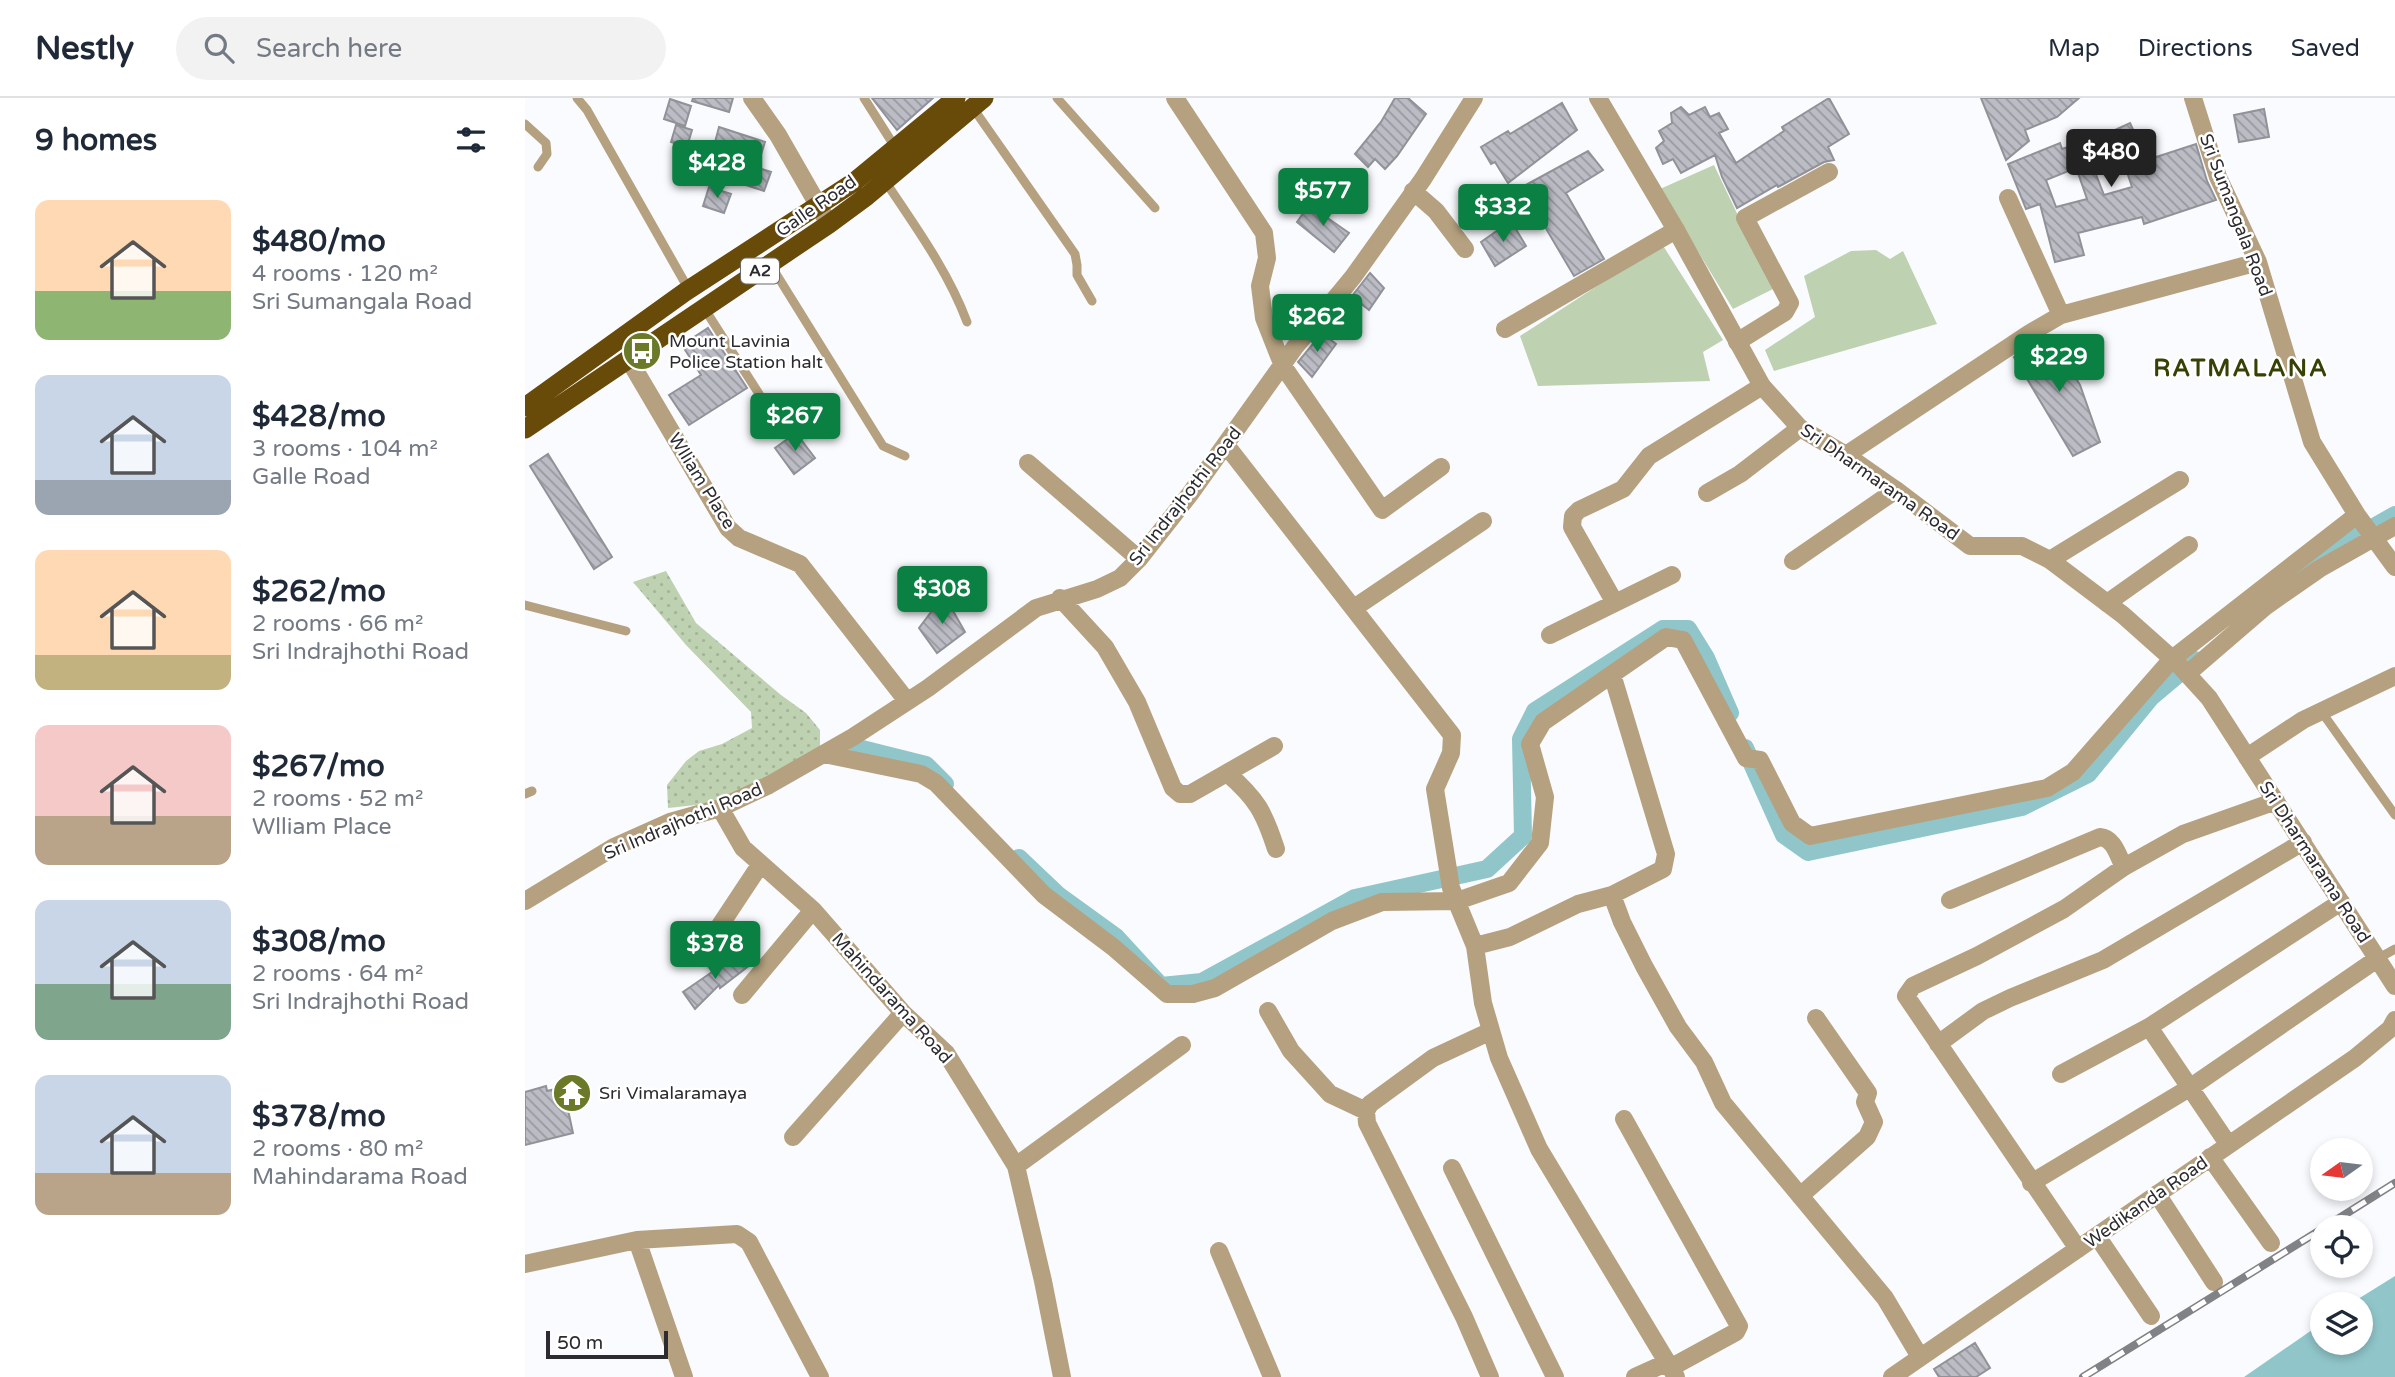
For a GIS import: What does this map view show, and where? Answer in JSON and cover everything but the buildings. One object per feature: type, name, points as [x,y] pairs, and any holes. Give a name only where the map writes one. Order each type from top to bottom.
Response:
[{"type":"highway","name":"Galle Road","points":[[525,407],[689,290],[818,207],[896,149],[971,101]]},
{"type":"highway","name":"Galle Road","points":[[525,429],[828,224],[885,181],[971,101]]},
{"type":"street","points":[[752,98],[778,135],[828,224]]},
{"type":"street","points":[[1175,98],[1264,233],[1267,257],[1261,286],[1264,318],[1283,366],[1382,510],[1441,467]]},
{"type":"street","name":"Sri Indrajhothi Road","points":[[525,901],[614,847],[670,822],[720,808],[824,754],[928,688],[1036,608],[1060,598],[1097,589],[1120,578],[1139,559],[1226,445],[1295,347],[1353,277],[1423,178],[1474,98]]},
{"type":"street","name":"Sri Dharmarama Road","points":[[1598,98],[1676,230],[1762,386],[1800,429],[1846,455],[1970,546],[2022,546],[2050,560],[2107,603],[2180,667],[2209,698],[2395,986]]},
{"type":"street","name":"Sri Sumangala Road","points":[[2193,98],[2218,177],[2258,262],[2312,442],[2395,567]]},
{"type":"street","points":[[1737,342],[1785,312],[1790,303],[1745,218],[1829,172]]},
{"type":"street","points":[[1413,191],[1436,211],[1465,248]]},
{"type":"street","points":[[2008,198],[2060,316]]},
{"type":"street","points":[[1505,330],[1676,230]]},
{"type":"street","points":[[1846,455],[2030,332],[2060,316],[2258,262]]},
{"type":"street","name":"Wlliam Place","points":[[629,360],[728,528],[739,538],[800,564],[907,701]]},
{"type":"street","points":[[1615,603],[1572,527],[1573,516],[1579,510],[1623,489],[1649,456],[1762,386]]},
{"type":"street","points":[[1707,493],[1740,474],[1800,429]]},
{"type":"street","points":[[1226,445],[1452,735],[1451,752],[1435,789],[1446,867],[1475,946],[1483,1003],[1499,1058],[1539,1149],[1671,1369]]},
{"type":"street","points":[[1028,463],[1139,559]]},
{"type":"street","points":[[2050,560],[2180,480]]},
{"type":"street","points":[[1793,561],[1896,490]]},
{"type":"street","points":[[1354,608],[1483,521]]},
{"type":"street","points":[[824,754],[921,774],[936,783],[1044,895],[1113,947],[1167,994],[1193,994],[1215,988],[1332,921],[1382,902],[1454,894],[1509,883],[1540,843],[1545,797],[1530,744],[1543,722],[1666,637],[1683,640],[1792,823],[1809,836],[2047,788],[2074,772],[2180,667],[2367,526],[2395,526]]},
{"type":"street","points":[[2180,667],[2319,569],[2367,526]]},
{"type":"street","points":[[2107,603],[2189,545]]},
{"type":"street","points":[[1550,635],[1672,575]]},
{"type":"street","points":[[1060,598],[1105,648],[1137,702],[1173,788],[1181,794],[1190,794],[1274,746]]},
{"type":"street","points":[[1475,946],[1510,937],[1578,904],[1612,895],[1663,869],[1666,854],[1612,674]]},
{"type":"street","points":[[2247,757],[2303,720],[2395,676]]},
{"type":"street","points":[[1227,773],[1250,794],[1265,817],[1276,849]]},
{"type":"street","points":[[2078,1250],[1906,996],[1913,986],[1977,956],[2064,909],[2124,867],[2183,834],[2276,801]]},
{"type":"street","name":"Mahindarama Road","points":[[720,808],[743,848],[813,911],[903,1013],[946,1053],[1016,1166],[1062,1377]]},
{"type":"street","points":[[1950,900],[2099,837],[2112,843],[2124,867]]},
{"type":"street","points":[[1938,1044],[1983,1011],[2103,960],[2303,842]]},
{"type":"street","points":[[695,953],[709,942],[760,865]]},
{"type":"street","points":[[1612,895],[1644,966],[1678,1027],[1704,1062],[1723,1103],[1885,1298],[1920,1357]]},
{"type":"street","points":[[2061,1074],[2149,1027],[2341,902]]},
{"type":"street","points":[[742,995],[813,911]]},
{"type":"street","points":[[2031,1183],[2191,1087],[2377,959]]},
{"type":"street","points":[[1268,1011],[1290,1051],[1330,1094],[1366,1111]]},
{"type":"street","points":[[793,1137],[903,1013]]},
{"type":"street","points":[[1800,1196],[1867,1137],[1874,1122],[1865,1102],[1868,1093],[1816,1018]]},
{"type":"street","name":"Wedikanda Road","points":[[1892,1377],[2355,1058],[2390,1030],[2395,1020]]},
{"type":"street","points":[[2149,1027],[2228,1144]]},
{"type":"street","points":[[1490,1377],[1464,1317],[1367,1123],[1366,1111],[1370,1104],[1433,1058],[1491,1031]]},
{"type":"street","points":[[1016,1166],[1182,1045]]},
{"type":"street","points":[[1624,1119],[1739,1326],[1736,1332],[1671,1369],[1635,1377]]},
{"type":"street","points":[[2210,1157],[2271,1243]]},
{"type":"street","points":[[1452,1168],[1555,1377]]},
{"type":"street","points":[[2157,1194],[2214,1282]]},
{"type":"street","points":[[525,1264],[637,1240],[737,1234],[749,1242],[820,1377]]},
{"type":"street","points":[[2097,1236],[2151,1316]]},
{"type":"street","points":[[637,1240],[684,1377]]},
{"type":"street","points":[[1219,1251],[1272,1377]]},
{"type":"lane","points":[[577,98],[587,110],[689,290]]},
{"type":"lane","points":[[864,98],[896,149]]},
{"type":"lane","points":[[1057,98],[1155,208]]},
{"type":"lane","points":[[971,101],[1075,254],[1077,275],[1092,301]]},
{"type":"lane","points":[[525,124],[546,143],[547,154],[538,167]]},
{"type":"lane","points":[[885,181],[940,265],[958,298],[967,322]]},
{"type":"lane","points":[[770,264],[883,446],[905,456]]},
{"type":"lane","points":[[704,308],[779,425]]},
{"type":"lane","points":[[525,605],[626,631]]},
{"type":"lane","points":[[2321,711],[2395,815]]},
{"type":"lane","points":[[2377,959],[2395,949]]},
{"type":"green space","points":[[1714,165],[1773,289],[1733,309],[1660,189]]},
{"type":"green space","points":[[1662,244],[1723,340],[1703,352],[1710,381],[1538,386],[1520,336]]},
{"type":"green space","points":[[1876,250],[1890,259],[1903,251],[1937,324],[1774,371],[1765,350],[1815,317],[1804,276],[1851,251]]},
{"type":"green space","points":[[666,571],[696,623],[806,713],[820,730],[820,747],[747,788],[705,804],[668,808],[667,785],[686,761],[699,751],[722,744],[752,728],[751,712],[686,645],[633,582]]},
{"type":"water","points":[[2395,1276],[2395,1377],[2244,1377],[2310,1331],[2310,1355],[2373,1355],[2373,1292],[2369,1292]]},
{"type":"waterway","points":[[2275,592],[2307,565],[2395,515]]},
{"type":"waterway","points":[[1019,858],[1058,895],[1116,937],[1161,986],[1202,982],[1355,898],[1487,869],[1523,836],[1521,739],[1535,711],[1663,629],[1688,629],[1706,658],[1730,713]]},
{"type":"waterway","points":[[1745,748],[1784,835],[1808,852],[2022,807],[2088,774],[2151,697],[2195,660]]},
{"type":"waterway","points":[[858,748],[926,765],[945,784]]},
{"type":"railway","points":[[2344,1215],[2395,1183]]},
{"type":"railway","points":[[2083,1377],[2310,1236]]},
{"type":"place","name":"Mount Lavinia Police Station halt","points":[[642,351]]},
{"type":"place","name":"Sri Vimalaramaya","points":[[572,1093]]},
{"type":"district","name":"RATMALANA","points":[[2241,368]]}]
